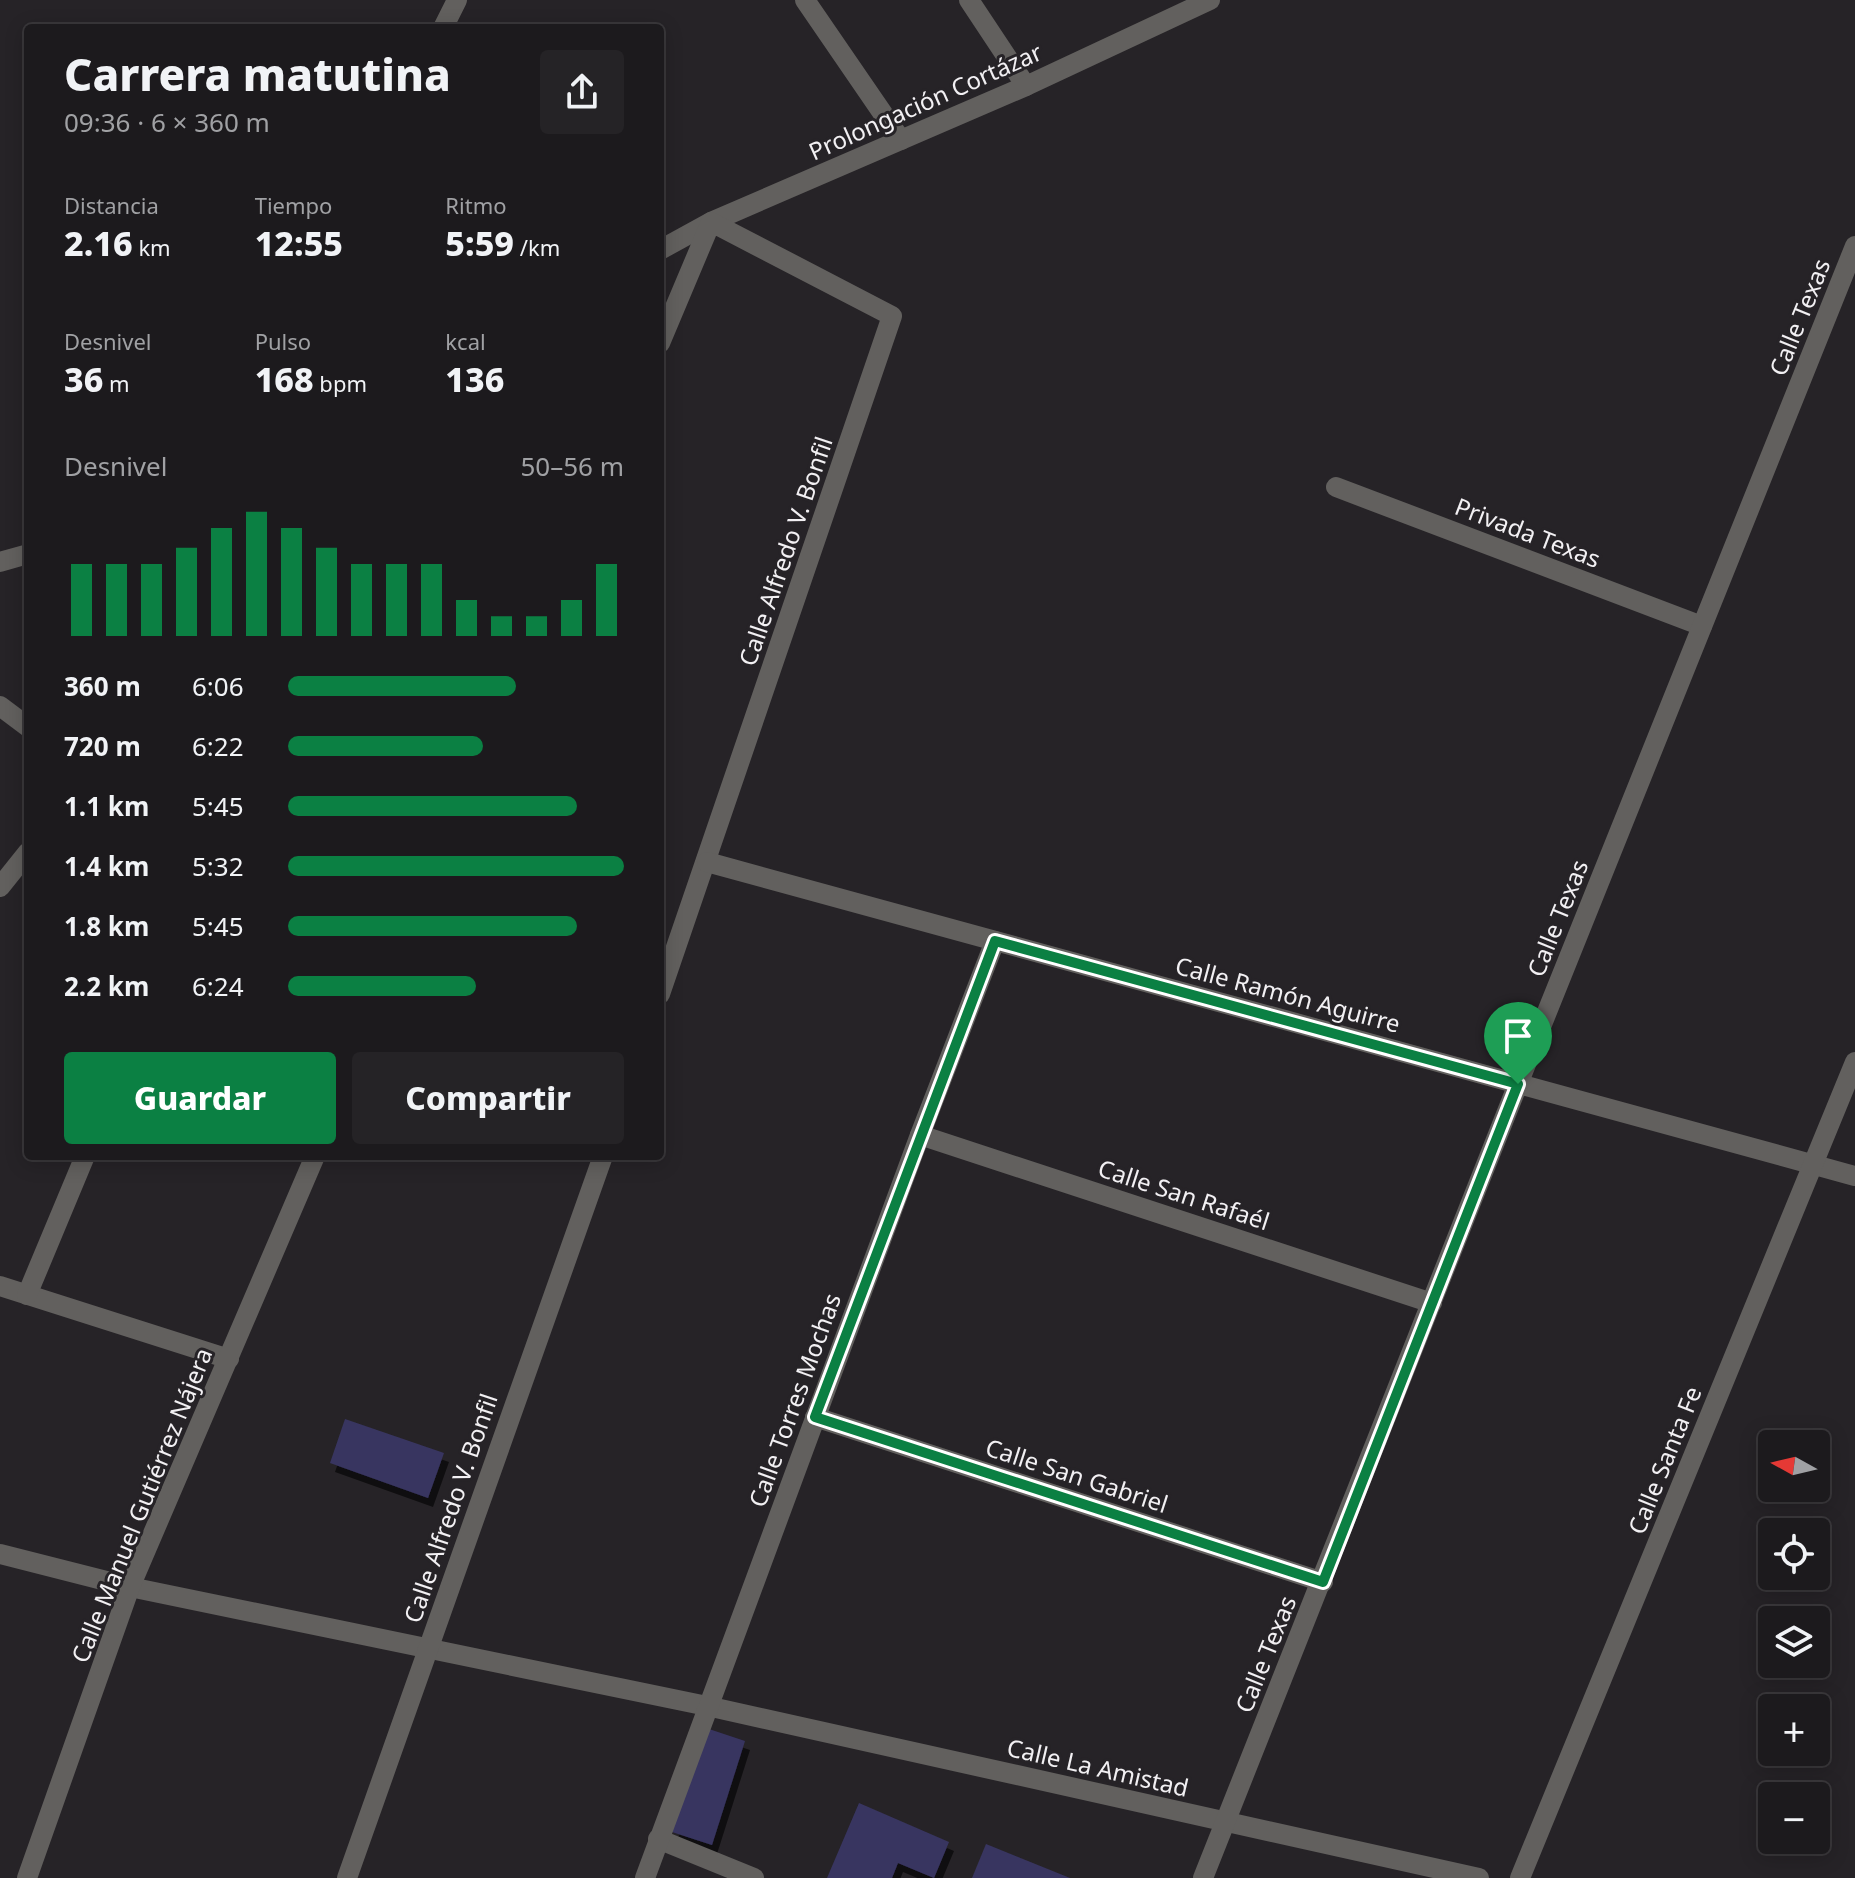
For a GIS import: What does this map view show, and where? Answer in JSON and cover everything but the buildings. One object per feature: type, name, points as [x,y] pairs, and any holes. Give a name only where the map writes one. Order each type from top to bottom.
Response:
[{"type":"street","points":[[445,24],[457,0]]},
{"type":"street","points":[[805,0],[901,140]]},
{"type":"street","points":[[969,0],[1026,86]]},
{"type":"street","name":"Prolongación Cortázar","points":[[664,248],[711,222],[1026,86],[1210,0]]},
{"type":"street","points":[[664,334],[711,222]]},
{"type":"street","name":"Calle Alfredo V. Bonfil","points":[[664,983],[892,316],[711,222]]},
{"type":"street","name":"Calle Texas","points":[[1203,1878],[1855,246]]},
{"type":"street","name":"Privada Texas","points":[[1336,487],[1702,626]]},
{"type":"street","points":[[0,562],[24,555]]},
{"type":"street","points":[[0,706],[24,724]]},
{"type":"street","points":[[0,887],[24,857]]},
{"type":"street","name":"Calle Ramón Aguirre","points":[[707,862],[1855,1176]]},
{"type":"street","name":"Calle Torres Mochas","points":[[645,1878],[995,941]]},
{"type":"street","name":"Calle Santa Fe","points":[[1520,1878],[1855,1062]]},
{"type":"street","name":"Calle San Rafaél","points":[[920,1135],[1432,1303]]},
{"type":"street","points":[[27,1295],[83,1160]]},
{"type":"street","name":"Calle Manuel Gutiérrez Nájera","points":[[27,1878],[130,1587],[313,1160]]},
{"type":"street","name":"Calle Alfredo V. Bonfil","points":[[347,1878],[602,1160]]},
{"type":"street","points":[[0,1286],[229,1359]]},
{"type":"street","name":"Calle San Gabriel","points":[[815,1417],[1323,1582]]},
{"type":"street","name":"Calle La Amistad","points":[[0,1554],[130,1587],[707,1706],[1479,1878]]},
{"type":"street","points":[[658,1839],[754,1878]]},
{"type":"route","points":[[995,941],[1518,1084],[1323,1582],[815,1417],[995,941]]}]
